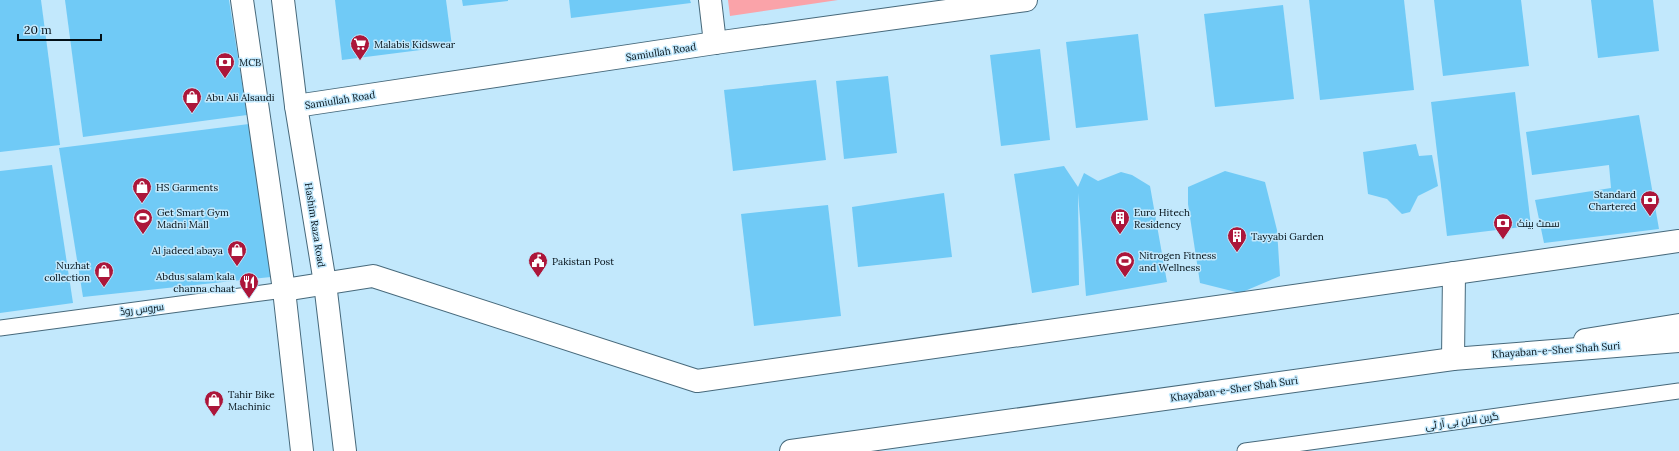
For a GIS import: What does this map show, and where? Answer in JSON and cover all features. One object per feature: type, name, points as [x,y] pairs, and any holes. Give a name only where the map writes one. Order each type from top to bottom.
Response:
[{"type":"street","points":[[242,0],[284,290],[302,451]]},
{"type":"street","name":"Hashim Raza Road","points":[[283,0],[296,106],[325,283],[344,451]]},
{"type":"street","points":[[710,0],[715,43]]},
{"type":"street","name":"Samiullah Road","points":[[296,106],[715,43],[1026,0]]},
{"type":"street","points":[[284,290],[373,276],[697,381],[1679,241]]},
{"type":"street","points":[[1453,359],[1454,273]]},
{"type":"street","points":[[1485,356],[1679,325]]},
{"type":"street","name":"Khayaban-e-Sher Shah Suri","points":[[791,451],[1453,359],[1679,341]]},
{"type":"lane","name":"سروس روڈ","points":[[0,328],[284,290]]},
{"type":"lane","name":"گرین لائن بی آر ٹی","points":[[1245,451],[1679,391]]},
{"type":"shaded area","points":[[728,0],[838,0],[730,16]]},
{"type":"building","points":[[0,0],[41,0],[60,145],[0,152]]},
{"type":"building","points":[[65,0],[229,0],[247,115],[83,137]]},
{"type":"building","points":[[335,0],[446,0],[452,46],[342,60]]},
{"type":"building","points":[[462,0],[508,0],[508,1],[463,6]]},
{"type":"building","points":[[569,0],[690,0],[691,3],[571,18]]},
{"type":"building","points":[[1309,0],[1404,0],[1414,90],[1320,100]]},
{"type":"building","points":[[1434,0],[1521,0],[1529,66],[1443,76]]},
{"type":"building","points":[[1591,0],[1653,0],[1659,51],[1598,58]]},
{"type":"building","points":[[1283,5],[1294,99],[1215,107],[1204,14]]},
{"type":"building","points":[[1138,34],[1148,120],[1076,128],[1066,42]]},
{"type":"building","points":[[1040,49],[1050,140],[1001,146],[990,55]]},
{"type":"building","points":[[888,76],[897,153],[844,159],[836,81]]},
{"type":"building","points":[[816,80],[826,160],[733,171],[724,90]]},
{"type":"building","points":[[1515,92],[1531,226],[1447,236],[1431,102]]},
{"type":"building","points":[[1639,115],[1659,229],[1544,243],[1535,200],[1611,188],[1609,165],[1532,175],[1526,132]]},
{"type":"building","points":[[249,124],[271,277],[83,297],[59,148]]},
{"type":"building","points":[[1416,144],[1419,156],[1432,155],[1438,186],[1418,196],[1410,212],[1402,214],[1387,199],[1368,194],[1363,152]]},
{"type":"building","points":[[52,165],[73,303],[0,313],[0,171]]},
{"type":"building","points":[[1064,166],[1078,187],[1084,173],[1098,181],[1121,172],[1132,175],[1150,186],[1167,282],[1086,296],[1078,193],[1079,285],[1032,293],[1014,174]]},
{"type":"building","name":"Tayyabi Garden","points":[[1225,171],[1265,182],[1277,230],[1280,276],[1240,293],[1200,283],[1188,204],[1188,187]]},
{"type":"building","points":[[944,193],[952,257],[858,267],[852,207]]},
{"type":"building","points":[[828,205],[841,316],[754,326],[741,214]]},
{"type":"place","name":"Malabis Kidswear","points":[[360,61]]},
{"type":"place","name":"MCB","points":[[225,79]]},
{"type":"place","name":"Abu Ali Alsaudi","points":[[192,114]]},
{"type":"place","name":"HS Garments","points":[[142,204]]},
{"type":"place","name":"Standard Chartered","points":[[1650,217]]},
{"type":"place","name":"Get Smart Gym Madni Mall","points":[[143,235]]},
{"type":"place","name":"Euro Hitech Residency","points":[[1120,235]]},
{"type":"place","name":"سمٹ بینک","points":[[1503,240]]},
{"type":"place","name":"Tayyabi Garden","points":[[1237,253]]},
{"type":"place","name":"Al jadeed abaya","points":[[237,267]]},
{"type":"place","name":"Pakistan Post","points":[[538,278]]},
{"type":"place","name":"Nitrogen Fitness and Wellness","points":[[1125,278]]},
{"type":"place","name":"Nuzhat collection","points":[[104,288]]},
{"type":"place","name":"Abdus salam kala channa chaat","points":[[249,299]]},
{"type":"place","name":"Tahir Bike Machinic","points":[[214,417]]}]
